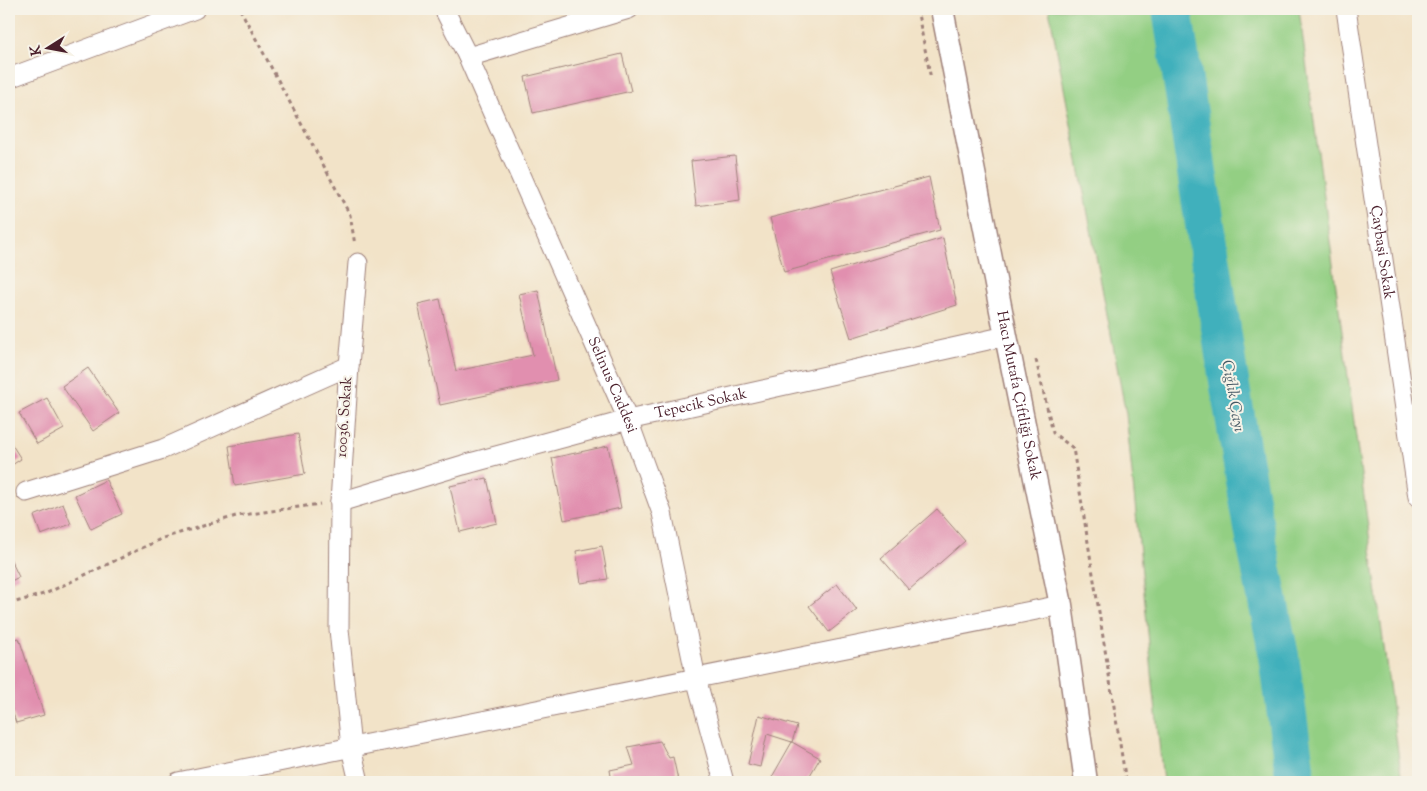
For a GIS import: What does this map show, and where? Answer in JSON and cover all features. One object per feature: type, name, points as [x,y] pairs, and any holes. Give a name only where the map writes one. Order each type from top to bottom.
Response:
[{"type":"street","points":[[9,78],[195,9]]},
{"type":"street","name":"Selinus Caddesi","points":[[444,9],[468,57],[628,420],[662,513],[696,678],[724,782]]},
{"type":"street","points":[[468,57],[629,9]]},
{"type":"street","name":"Hacı Mutafa Çiftliği Sokak","points":[[942,9],[1061,605],[1086,782]]},
{"type":"street","name":"Çaybaşi Sokak","points":[[1346,9],[1418,496]]},
{"type":"street","points":[[348,366],[358,263]]},
{"type":"street","name":"Tepecik Sokak","points":[[340,502],[463,464],[628,420],[1006,336]]},
{"type":"street","name":"10036. Sokak","points":[[26,492],[162,450],[348,366],[340,502],[339,630],[351,748],[359,782]]},
{"type":"street","points":[[178,782],[1061,605]]},
{"type":"path","points":[[240,9],[350,215],[358,263]]},
{"type":"path","points":[[1036,359],[1052,433],[1073,448],[1126,782]]},
{"type":"path","points":[[9,604],[47,593],[163,538],[236,516],[340,502]]},
{"type":"green space","points":[[1049,9],[1299,9],[1402,782],[1163,782],[1126,414]]},
{"type":"building","points":[[622,54],[631,91],[533,113],[525,77]]},
{"type":"building","points":[[735,156],[740,200],[696,206],[691,161]]},
{"type":"building","points":[[929,177],[940,230],[784,272],[770,218]]},
{"type":"building","points":[[943,238],[957,305],[851,338],[830,272]]},
{"type":"building","points":[[538,290],[557,380],[440,405],[418,304],[440,299],[456,371],[533,355],[519,294]]},
{"type":"building","points":[[88,368],[119,413],[93,431],[62,386]]},
{"type":"building","points":[[47,398],[64,429],[37,444],[19,413]]},
{"type":"building","points":[[298,434],[305,474],[235,486],[229,446]]},
{"type":"building","points":[[9,440],[21,459],[9,467]]},
{"type":"building","points":[[608,446],[621,508],[564,520],[552,458]]},
{"type":"building","points":[[487,478],[497,523],[460,532],[450,486]]},
{"type":"building","points":[[106,480],[122,514],[91,529],[75,495]]},
{"type":"building","points":[[63,504],[71,524],[41,535],[34,516]]},
{"type":"building","points":[[937,509],[965,541],[909,590],[881,558]]},
{"type":"building","points":[[602,546],[608,579],[581,583],[576,551]]},
{"type":"building","points":[[9,556],[19,577],[9,582]]},
{"type":"building","points":[[837,584],[857,610],[829,632],[809,606]]},
{"type":"building","points":[[19,638],[44,715],[16,723],[9,701],[9,641]]},
{"type":"building","points":[[759,715],[797,726],[792,742],[767,734],[760,767],[748,764]]},
{"type":"building","points":[[660,741],[669,758],[673,757],[678,780],[683,780],[684,782],[612,782],[610,770],[634,765],[628,747]]},
{"type":"building","points":[[792,742],[820,758],[806,782],[782,782],[772,777]]},
{"type":"waterway","name":"Çığlık Çayı","points":[[1172,9],[1229,381],[1257,546],[1279,656],[1296,782]]}]
